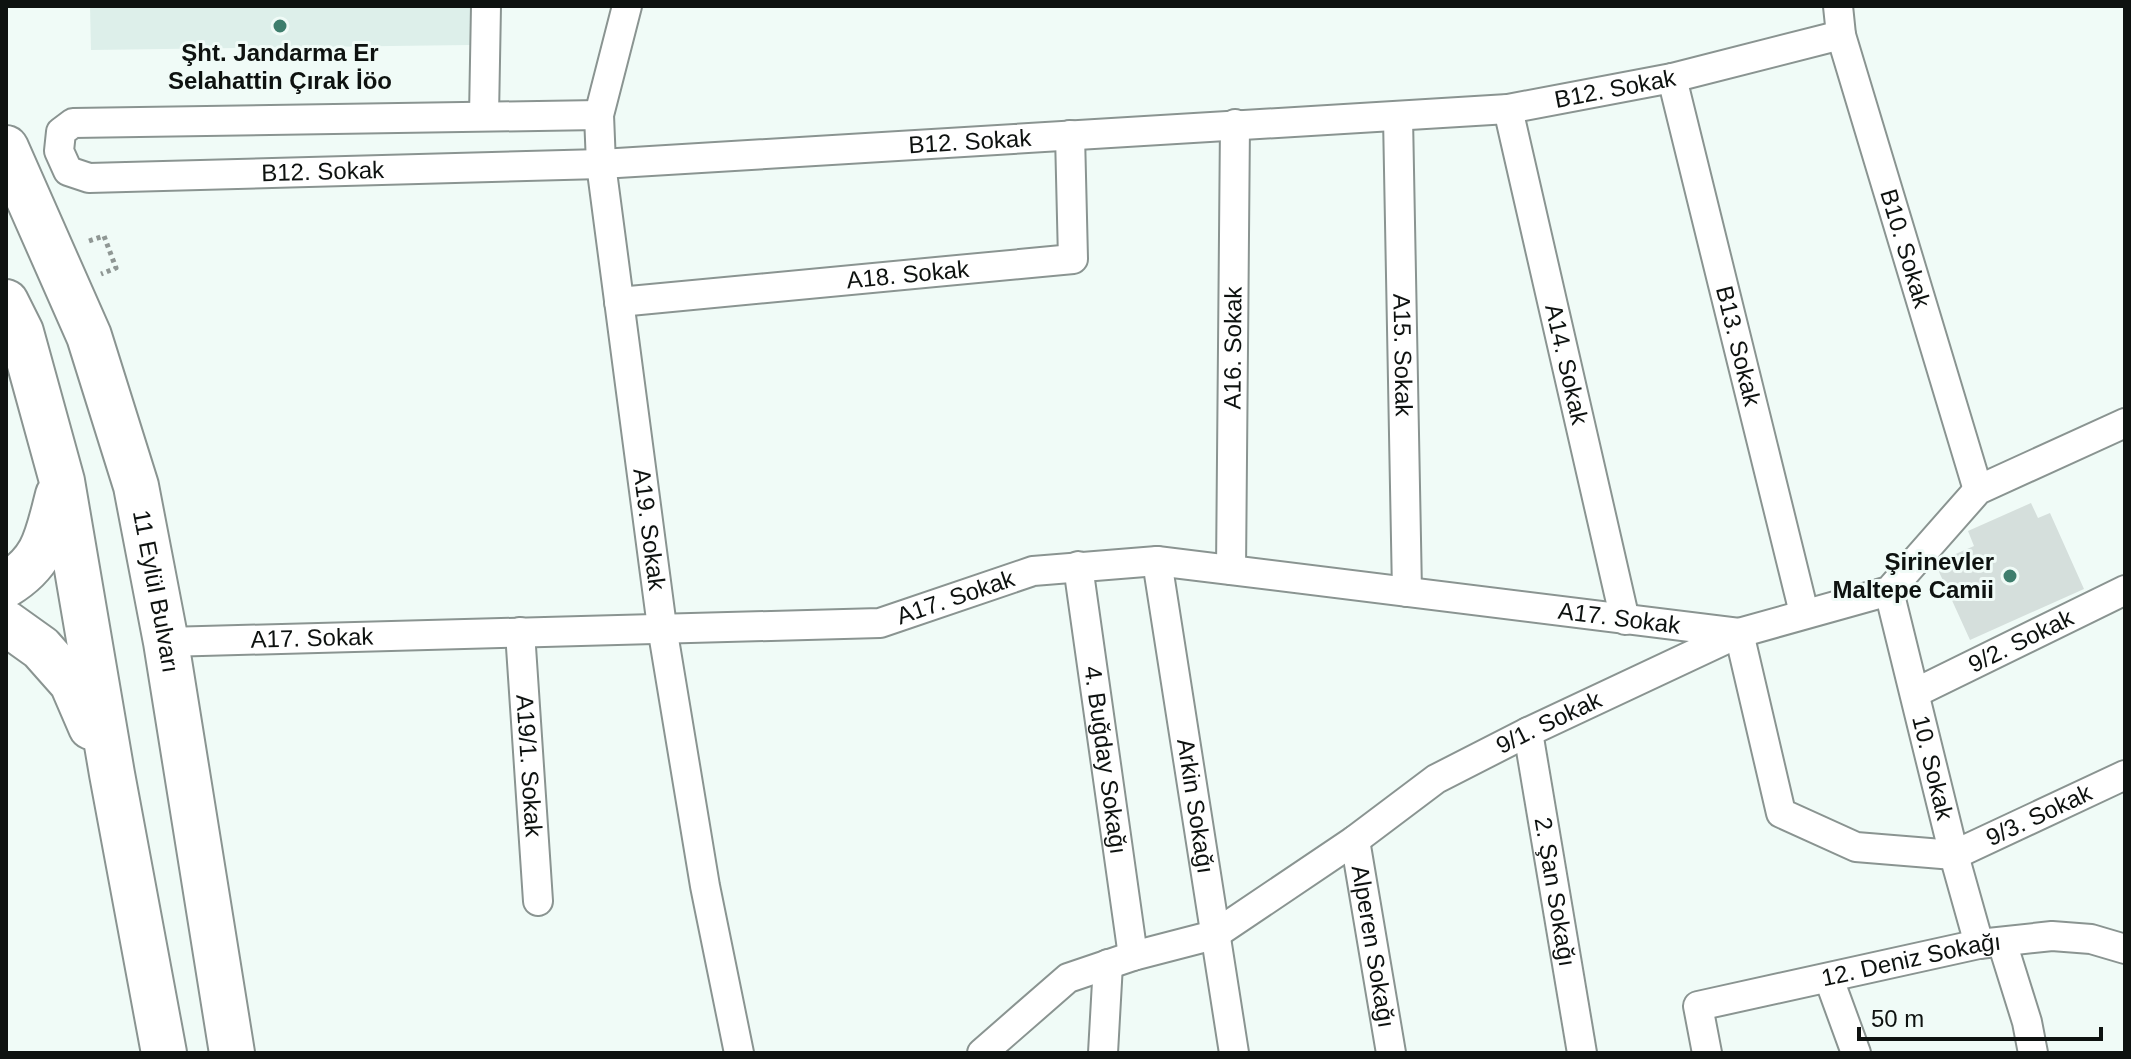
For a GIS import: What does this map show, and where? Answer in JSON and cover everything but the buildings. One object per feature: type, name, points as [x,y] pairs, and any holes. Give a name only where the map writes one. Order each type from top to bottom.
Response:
[{"type":"main road","name":"11 Eylül Bulvarı","points":[[6,148],[89,336],[136,486],[166,642],[232,1053]]},
{"type":"main road","points":[[6,302],[21,332],[62,481],[164,1053]]},
{"type":"main road","points":[[6,585],[21,576],[44,549],[62,481]]},
{"type":"main road","points":[[6,623],[41,648],[72,683],[112,774]]},
{"type":"street","points":[[486,6],[484,116],[599,115]]},
{"type":"street","name":"A19. Sokak","points":[[627,6],[599,115],[601,164],[662,627],[705,886],[739,1053]]},
{"type":"street","name":"B10. Sokak","points":[[1838,6],[1841,35],[1978,490]]},
{"type":"street","name":"B12. Sokak","points":[[484,116],[73,123],[61,132],[59,151],[68,171],[89,178],[601,164],[1235,124],[1398,117],[1508,109],[1672,78],[1841,35]]},
{"type":"street","name":"B13. Sokak","points":[[1672,78],[1804,613]]},
{"type":"street","name":"A14. Sokak","points":[[1508,109],[1625,620]]},
{"type":"street","name":"A15. Sokak","points":[[1398,117],[1407,592]]},
{"type":"street","name":"A16. Sokak","points":[[1231,570],[1235,124]]},
{"type":"street","name":"A18. Sokak","points":[[619,302],[1073,259],[1070,135]]},
{"type":"street","points":[[1889,591],[1978,490],[2125,423]]},
{"type":"street","name":"A17. Sokak","points":[[166,642],[880,623],[1033,571],[1157,561],[1739,633]]},
{"type":"street","name":"Arkin Sokağı","points":[[1157,561],[1234,1053]]},
{"type":"street","name":"4. Buğday Sokağı","points":[[1078,566],[1120,960],[1103,1053]]},
{"type":"street","name":"9/2. Sokak","points":[[1915,693],[2125,590]]},
{"type":"street","name":"9/1. Sokak","points":[[982,1053],[1068,978],[1120,960],[1214,935],[1355,840],[1436,779],[1528,732],[1739,633],[1889,591]]},
{"type":"street","name":"10. Sokak","points":[[1889,591],[1954,855],[2027,1022],[2033,1053]]},
{"type":"street","name":"A19/1. Sokak","points":[[520,632],[538,901]]},
{"type":"street","points":[[1739,633],[1781,813],[1856,847],[1954,855]]},
{"type":"street","name":"2. Şan Sokağı","points":[[1528,732],[1582,1053]]},
{"type":"street","name":"9/3. Sokak","points":[[1954,855],[2125,775]]},
{"type":"street","name":"Alperen Sokağı","points":[[1355,840],[1391,1053]]},
{"type":"street","name":"12. Deniz Sokağı","points":[[1707,1053],[1698,1006],[1990,943],[2052,936],[2091,939],[2125,949]]},
{"type":"street","points":[[1829,979],[1856,1053]]},
{"type":"path","points":[[101,274],[116,268],[104,236]]},
{"type":"shaded area","name":"Şht. Jandarma Er Selahattin Çırak İöo","points":[[90,6],[471,6],[470,45],[91,50]]},
{"type":"place","name":"Şht. Jandarma Er Selahattin Çırak İöo","points":[[280,26]]},
{"type":"place","name":"Şirinevler Maltepe Camii","points":[[2010,576]]}]
